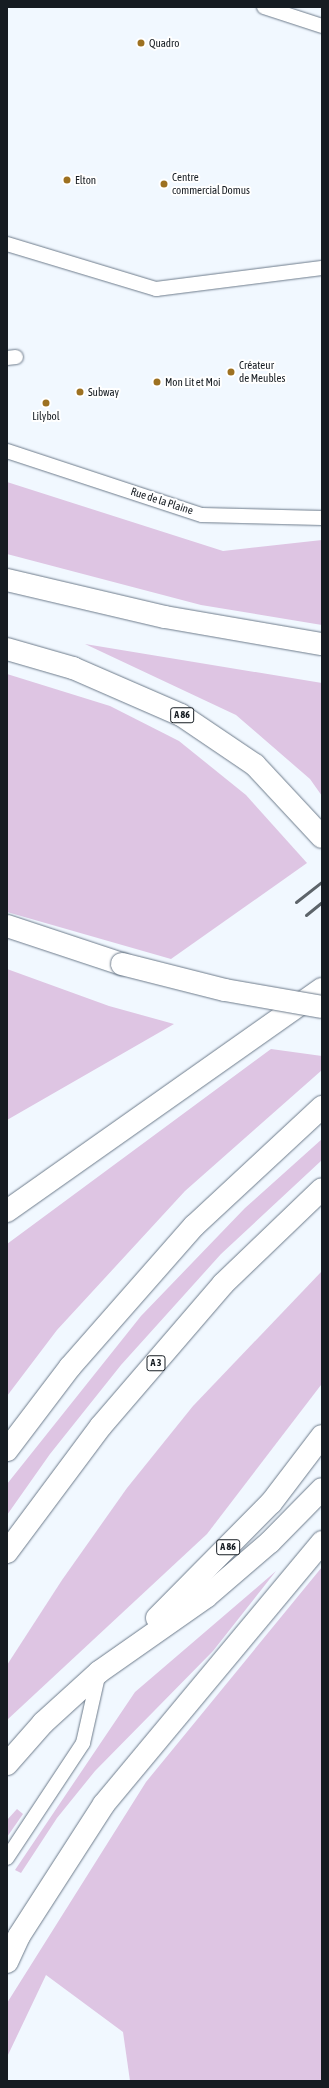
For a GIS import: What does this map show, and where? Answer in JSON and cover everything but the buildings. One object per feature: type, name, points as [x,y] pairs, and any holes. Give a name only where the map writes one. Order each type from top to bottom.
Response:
[{"type":"highway","points":[[7,580],[165,617],[322,644]]},
{"type":"highway","name":"A 86","points":[[7,650],[73,668],[181,715],[255,765],[322,837]]},
{"type":"highway","points":[[7,926],[122,964],[225,990],[322,1007]]},
{"type":"highway","points":[[7,1211],[322,989]]},
{"type":"highway","points":[[7,1450],[70,1367],[194,1226],[322,1107]]},
{"type":"highway","name":"A 3","points":[[7,1552],[101,1426],[223,1284],[322,1189]]},
{"type":"highway","name":"A 86","points":[[7,1764],[43,1723],[99,1672],[126,1650],[271,1503],[322,1436]]},
{"type":"highway","points":[[126,1650],[206,1597],[270,1542],[322,1489]]},
{"type":"highway","points":[[7,1962],[19,1936],[104,1804],[322,1542]]},
{"type":"lane","points":[[264,7],[322,26]]},
{"type":"lane","points":[[7,244],[156,289],[322,268]]},
{"type":"lane","name":"Rue de la Plaine","points":[[7,451],[202,515],[322,518]]},
{"type":"lane","points":[[7,1858],[83,1743],[99,1672]]},
{"type":"shaded area","points":[[7,482],[223,551],[322,540],[322,625],[201,605],[7,554]]},
{"type":"shaded area","points":[[85,644],[322,683],[322,796],[310,779],[236,715]]},
{"type":"shaded area","points":[[7,674],[110,706],[179,741],[246,795],[307,863],[171,959],[7,912]]},
{"type":"shaded area","points":[[7,969],[109,1006],[174,1024],[7,1120]]},
{"type":"shaded area","points":[[271,1049],[322,1056],[322,1070],[185,1191],[57,1330],[7,1396],[7,1244]]},
{"type":"shaded area","points":[[322,1139],[322,1160],[221,1254],[121,1365],[50,1454],[7,1515],[7,1484],[141,1316],[245,1208]]},
{"type":"shaded area","points":[[322,1271],[321,1385],[207,1534],[7,1720],[7,1665],[62,1580],[127,1488],[193,1406]]},
{"type":"shaded area","points":[[322,1567],[322,2081],[130,2081],[123,2032],[46,1975],[7,2057],[7,2003],[146,1782]]},
{"type":"shaded area","points":[[276,1571],[213,1651],[95,1771],[57,1818],[21,1873],[15,1870],[135,1692]]},
{"type":"shaded area","points":[[17,1809],[23,1814],[7,1837],[7,1820]]},
{"type":"railway","points":[[296,902],[322,882]]},
{"type":"railway","points":[[306,915],[322,902]]},
{"type":"place","name":"Quadro","points":[[141,43]]},
{"type":"place","name":"Elton","points":[[67,180]]},
{"type":"place","name":"Centre commercial Domus","points":[[164,184]]},
{"type":"place","name":"Créateur de Meubles","points":[[231,372]]},
{"type":"place","name":"Mon Lit et Moi","points":[[157,382]]},
{"type":"place","name":"Subway","points":[[80,392]]},
{"type":"place","name":"Lilybol","points":[[46,403]]}]
